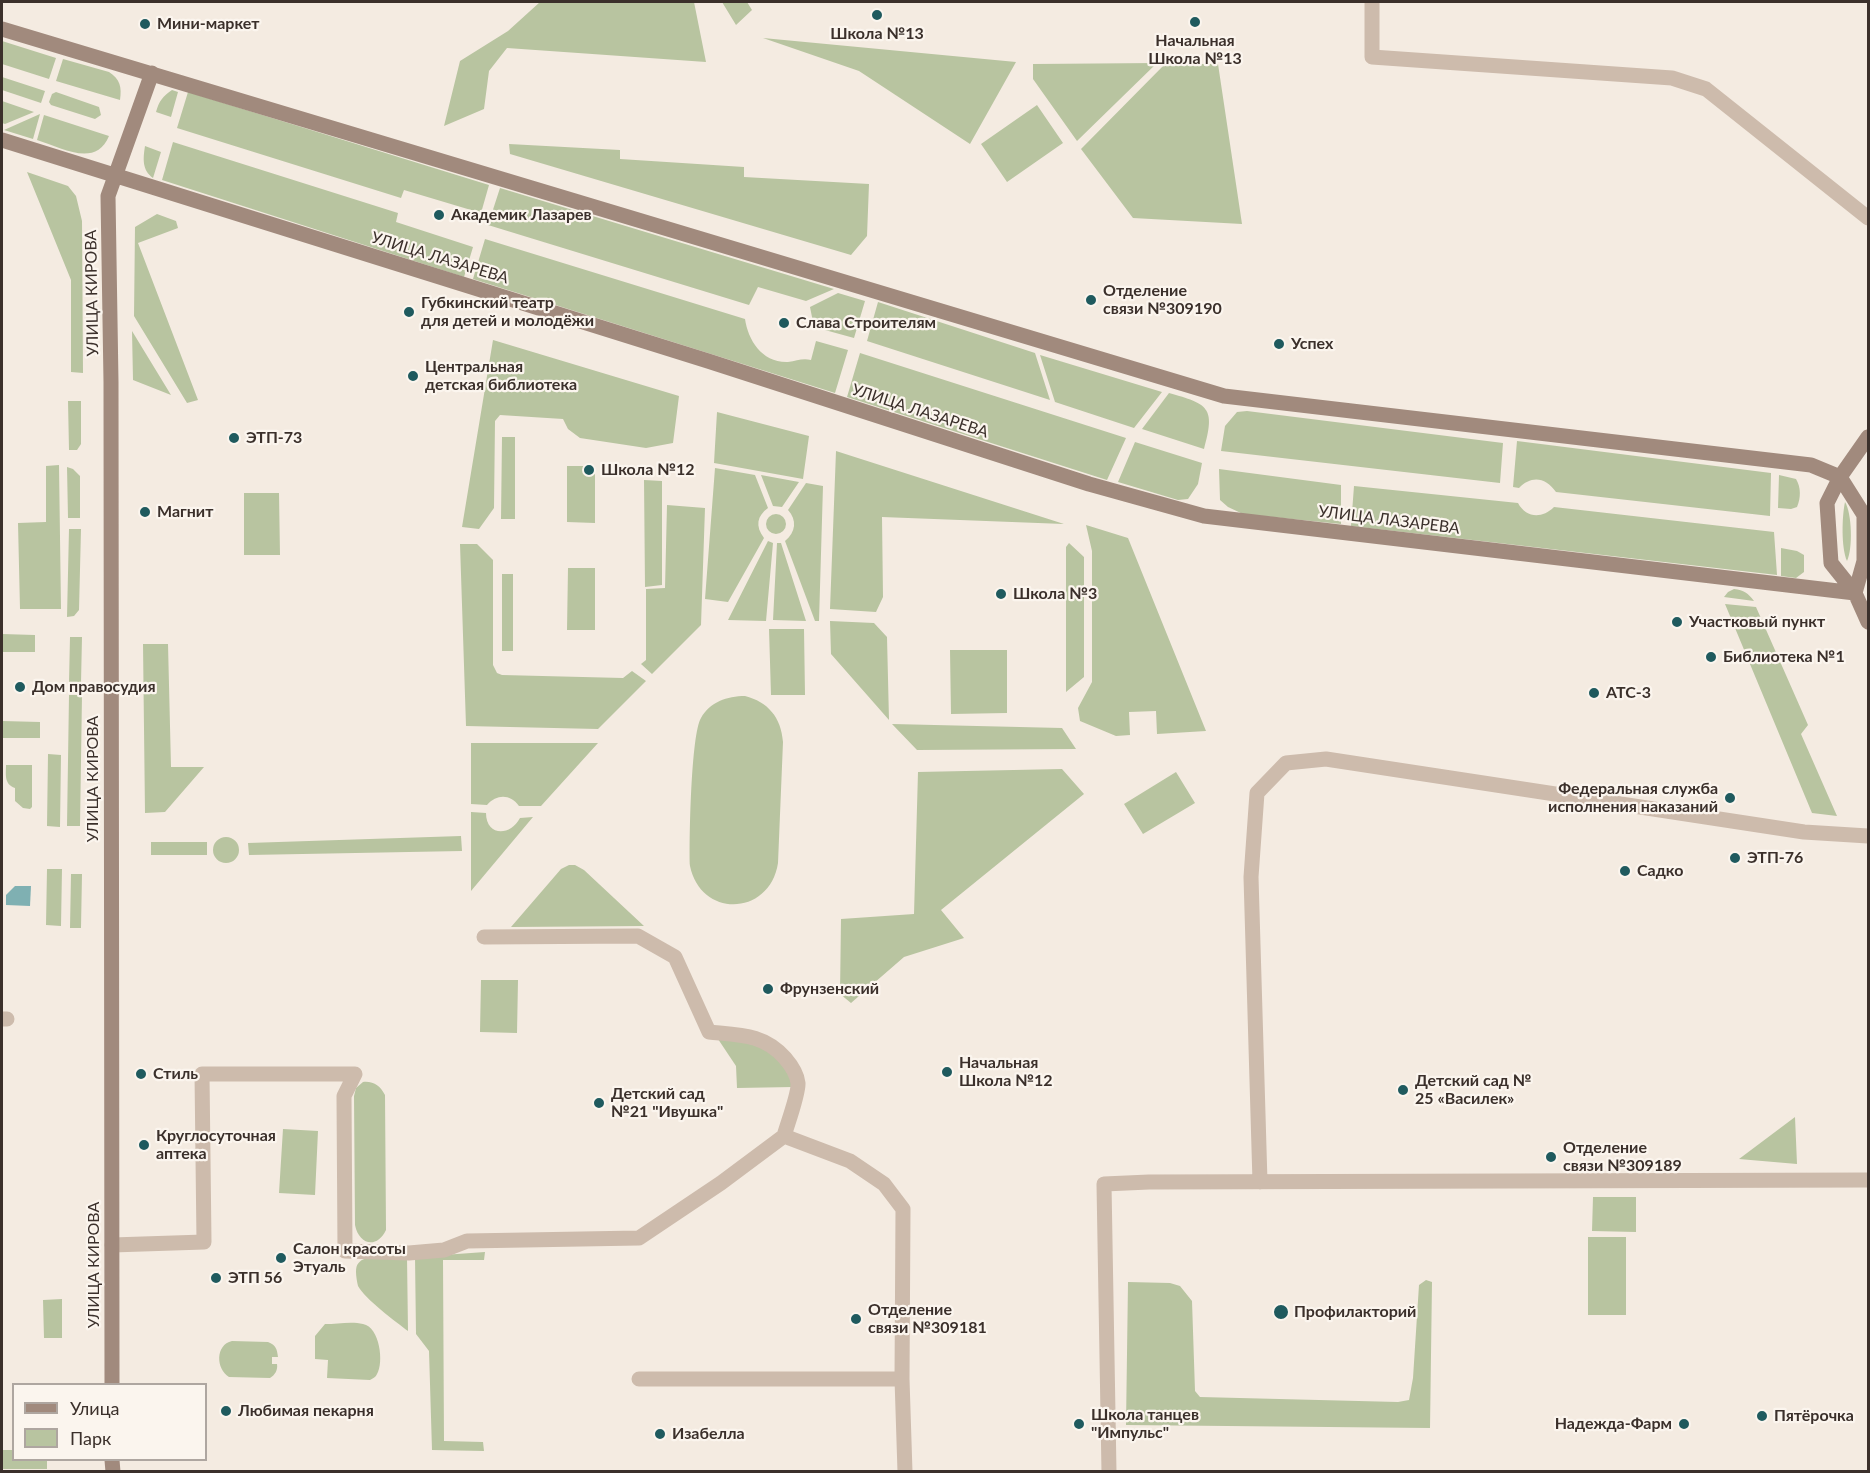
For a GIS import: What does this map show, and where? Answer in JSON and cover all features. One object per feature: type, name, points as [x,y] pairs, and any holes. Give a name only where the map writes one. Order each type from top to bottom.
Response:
[{"type":"main road","points":[[2,29],[1224,396],[1811,465],[1840,477],[1864,515]]},
{"type":"main road","name":"УЛИЦА КИРОВА","points":[[112,1383],[111,382],[108,196],[152,73]]},
{"type":"main road","name":"УЛИЦА ЛАЗАРЕВА","points":[[2,140],[708,361],[1089,484],[1204,516],[1855,593]]},
{"type":"main road","points":[[1869,437],[1840,477],[1827,503],[1831,563],[1855,593],[1869,621]]},
{"type":"main road","points":[[1855,593],[1864,561],[1864,515],[1869,500]]},
{"type":"street","points":[[1372,2],[1372,57],[1672,78],[1706,89],[1869,218]]},
{"type":"street","points":[[1260,1182],[1251,877],[1257,793],[1286,763],[1326,759],[1804,832],[1869,836]]},
{"type":"street","points":[[112,1245],[204,1242],[202,1074],[355,1074],[344,1096],[345,1251],[409,1253],[444,1250],[467,1241],[639,1238],[722,1183],[784,1136],[798,1083],[792,1066],[763,1040],[710,1032],[675,957],[639,936],[484,937]]},
{"type":"street","points":[[784,1136],[850,1161],[884,1184],[903,1209],[902,1379],[905,1472]]},
{"type":"street","points":[[1109,1472],[1104,1184],[1869,1180]]},
{"type":"street","points":[[639,1379],[902,1379]]},
{"type":"green space","points":[[540,2],[694,2],[706,62],[507,48],[489,71],[484,109],[444,126],[460,61],[508,31]]},
{"type":"green space","points":[[722,2],[747,2],[752,10],[736,25]]},
{"type":"green space","points":[[763,38],[1016,62],[970,144],[859,71]]},
{"type":"green space","points":[[2,41],[56,58],[49,79],[2,64]]},
{"type":"green space","points":[[63,59],[109,72],[119,84],[120,100],[56,81]]},
{"type":"green space","points":[[1157,63],[1077,141],[1033,79],[1033,64]]},
{"type":"green space","points":[[1165,64],[1218,64],[1242,224],[1133,218],[1081,149]]},
{"type":"green space","points":[[2,77],[45,91],[41,103],[2,90]]},
{"type":"green space","points":[[172,90],[178,92],[171,117],[156,112],[162,99]]},
{"type":"green space","points":[[56,92],[99,107],[101,115],[95,119],[51,105],[49,102],[52,94]]},
{"type":"green space","points":[[188,92],[489,185],[481,213],[404,190],[401,198],[177,128]]},
{"type":"green space","points":[[2,101],[34,112],[5,124],[2,123]]},
{"type":"green space","points":[[1037,105],[1063,143],[1007,182],[981,144]]},
{"type":"green space","points":[[40,114],[33,139],[4,130]]},
{"type":"green space","points":[[44,115],[109,136],[103,146],[96,151],[78,153],[67,151],[37,140]]},
{"type":"green space","points":[[173,142],[398,213],[396,222],[473,247],[464,277],[162,180]]},
{"type":"green space","points":[[509,144],[620,150],[620,159],[744,167],[744,177],[869,184],[867,236],[851,255],[510,154]]},
{"type":"green space","points":[[145,146],[161,152],[153,178],[144,164]]},
{"type":"green space","points":[[27,172],[68,186],[76,196],[82,221],[83,373],[71,372],[71,280]]},
{"type":"green space","points":[[500,188],[834,289],[806,301],[758,287],[749,305],[488,225]]},
{"type":"green space","points":[[157,214],[176,221],[178,228],[138,243],[198,400],[187,403],[134,316],[135,227]]},
{"type":"green space","points":[[485,239],[745,319],[753,342],[771,359],[788,362],[811,360],[816,341],[848,350],[835,393],[473,279]]},
{"type":"green space","points":[[838,293],[865,301],[854,338],[814,327],[810,307]]},
{"type":"green space","points":[[878,302],[1035,353],[1050,400],[867,341]]},
{"type":"green space","points":[[132,331],[171,395],[133,380]]},
{"type":"green space","points":[[493,340],[679,396],[673,443],[646,448],[580,438],[568,429],[563,419],[500,415],[495,421],[494,508],[479,529],[462,527]]},
{"type":"green space","points":[[860,353],[1126,438],[1107,480],[847,397]]},
{"type":"green space","points":[[1040,355],[1162,392],[1134,428],[1055,402]]},
{"type":"green space","points":[[1169,393],[1193,400],[1206,409],[1209,424],[1204,449],[1142,429]]},
{"type":"green space","points":[[68,401],[81,401],[81,444],[77,450],[69,450]]},
{"type":"green space","points":[[1247,411],[1503,443],[1500,483],[1221,451],[1225,426],[1237,412]]},
{"type":"green space","points":[[717,412],[809,436],[803,479],[714,463]]},
{"type":"green space","points":[[502,437],[515,437],[515,519],[501,519]]},
{"type":"green space","points":[[1517,441],[1771,473],[1770,516],[1556,492],[1548,483],[1538,480],[1528,481],[1519,488],[1513,487]]},
{"type":"green space","points":[[1135,442],[1202,463],[1198,484],[1188,499],[1178,500],[1118,482]]},
{"type":"green space","points":[[836,451],[1064,524],[882,517],[883,597],[876,612],[830,609]]},
{"type":"green space","points":[[59,465],[61,609],[20,609],[18,523],[46,522],[46,466]]},
{"type":"green space","points":[[567,466],[595,466],[595,523],[567,522]]},
{"type":"green space","points":[[67,467],[80,476],[80,518],[68,518]]},
{"type":"green space","points":[[715,468],[755,475],[768,508],[761,514],[758,522],[764,538],[728,602],[705,599]]},
{"type":"green space","points":[[1219,469],[1341,485],[1341,524],[1243,514],[1228,507],[1220,500]]},
{"type":"green space","points":[[761,475],[799,482],[782,507],[773,506]]},
{"type":"green space","points":[[1779,475],[1796,479],[1800,493],[1797,507],[1778,508]]},
{"type":"green space","points":[[644,480],[662,481],[662,585],[645,587]]},
{"type":"green space","points":[[806,483],[823,486],[819,621],[815,621],[785,541],[794,526],[793,518],[788,510]]},
{"type":"green space","points":[[1354,486],[1518,503],[1525,512],[1534,515],[1544,514],[1554,507],[1774,532],[1777,575],[1351,526]]},
{"type":"green space","points":[[244,493],[279,493],[280,555],[244,555]]},
{"type":"green space","points":[[1845,502],[1851,531],[1847,561],[1843,532]]},
{"type":"green space","points":[[667,505],[705,508],[701,625],[652,674],[641,664],[646,660],[646,589],[665,588]]},
{"type":"green space","points":[[776,514],[783,517],[786,524],[783,531],[776,534],[769,531],[766,524],[769,517]]},
{"type":"green space","points":[[1086,525],[1128,538],[1206,731],[1157,734],[1156,711],[1129,712],[1130,735],[1116,736],[1080,721],[1078,708],[1092,682],[1092,551]]},
{"type":"green space","points":[[69,529],[81,529],[79,610],[74,616],[67,617]]},
{"type":"green space","points":[[768,541],[773,543],[766,621],[728,620]]},
{"type":"green space","points":[[777,543],[781,543],[806,621],[773,620]]},
{"type":"green space","points":[[1069,543],[1084,557],[1084,677],[1066,692],[1066,547]]},
{"type":"green space","points":[[460,544],[477,544],[493,560],[493,665],[497,673],[502,675],[623,678],[632,671],[646,681],[598,729],[466,726]]},
{"type":"green space","points":[[1781,548],[1804,555],[1804,572],[1796,578],[1781,576]]},
{"type":"green space","points":[[568,568],[595,568],[595,630],[567,630]]},
{"type":"green space","points":[[502,574],[513,574],[513,651],[502,651]]},
{"type":"green space","points":[[1734,589],[1746,592],[1754,601],[1724,597]]},
{"type":"green space","points":[[1725,604],[1756,607],[1808,725],[1801,734],[1837,816],[1812,813]]},
{"type":"green space","points":[[830,621],[874,623],[887,637],[889,720],[831,654]]},
{"type":"green space","points":[[769,629],[804,629],[805,695],[771,695]]},
{"type":"green space","points":[[2,634],[35,635],[35,652],[2,652]]},
{"type":"green space","points":[[70,637],[82,637],[81,683],[69,683]]},
{"type":"green space","points":[[143,644],[168,644],[171,767],[204,767],[165,812],[145,813]]},
{"type":"green space","points":[[950,650],[1007,650],[1007,713],[951,714]]},
{"type":"green space","points":[[69,695],[82,695],[80,826],[67,826]]},
{"type":"green space","points":[[745,696],[760,702],[772,712],[782,733],[778,863],[772,881],[762,893],[750,901],[735,904],[721,902],[707,895],[697,883],[690,866],[691,789],[695,744],[701,718],[709,708],[720,701]]},
{"type":"green space","points":[[2,721],[40,722],[40,738],[2,738]]},
{"type":"green space","points":[[892,724],[1062,728],[1076,749],[917,750]]},
{"type":"green space","points":[[471,743],[598,743],[541,806],[519,806],[512,799],[503,797],[487,805],[471,804]]},
{"type":"green space","points":[[48,754],[61,755],[60,827],[47,826]]},
{"type":"green space","points":[[6,765],[32,765],[32,807],[30,809],[23,808],[15,801],[15,788],[7,782]]},
{"type":"green space","points":[[1062,769],[1084,794],[941,910],[964,938],[904,957],[851,1003],[840,994],[841,919],[914,914],[918,772]]},
{"type":"green space","points":[[1176,772],[1195,803],[1143,834],[1124,804]]},
{"type":"green space","points":[[471,812],[486,813],[490,826],[499,831],[510,828],[520,818],[533,817],[471,891]]},
{"type":"green space","points":[[461,836],[462,851],[249,855],[248,843]]},
{"type":"green space","points":[[226,837],[235,841],[239,850],[235,859],[226,863],[217,859],[213,850],[217,841]]},
{"type":"green space","points":[[151,842],[207,842],[207,855],[151,855]]},
{"type":"green space","points":[[575,865],[584,870],[644,926],[511,927],[561,869]]},
{"type":"green space","points":[[47,869],[62,869],[61,926],[46,925]]},
{"type":"green space","points":[[71,874],[82,874],[81,928],[70,928]]},
{"type":"green space","points":[[481,980],[518,980],[517,1033],[480,1032]]},
{"type":"green space","points":[[718,1039],[757,1044],[767,1049],[782,1063],[793,1087],[737,1088],[736,1066]]},
{"type":"green space","points":[[363,1082],[376,1085],[385,1095],[386,1230],[378,1240],[373,1242],[360,1237],[355,1225],[354,1096],[356,1088]]},
{"type":"green space","points":[[1795,1117],[1797,1164],[1739,1159]]},
{"type":"green space","points":[[283,1129],[318,1131],[315,1195],[279,1193]]},
{"type":"green space","points":[[1593,1197],[1636,1197],[1636,1232],[1592,1231]]},
{"type":"green space","points":[[1588,1237],[1626,1237],[1626,1315],[1588,1315]]},
{"type":"green space","points":[[485,1252],[484,1260],[443,1260],[444,1441],[483,1442],[484,1451],[432,1450],[429,1351],[416,1334],[415,1257]]},
{"type":"green space","points":[[407,1257],[408,1331],[367,1297],[358,1286],[356,1272],[358,1263],[366,1258]]},
{"type":"green space","points":[[1426,1280],[1432,1282],[1430,1428],[1126,1425],[1128,1282],[1170,1283],[1180,1286],[1192,1301],[1195,1391],[1200,1397],[1398,1402],[1409,1400],[1413,1378],[1419,1285]]},
{"type":"green space","points":[[62,1299],[62,1338],[44,1338],[43,1300]]},
{"type":"green space","points":[[354,1323],[369,1327],[377,1338],[380,1354],[379,1369],[375,1377],[370,1380],[327,1378],[328,1360],[315,1359],[315,1336],[325,1324]]},
{"type":"green space","points":[[232,1341],[273,1344],[278,1357],[272,1357],[272,1364],[277,1364],[275,1374],[270,1378],[229,1377],[222,1369],[219,1358],[226,1343]]},
{"type":"green space","points":[[2,1450],[12,1450],[12,1461],[47,1461],[47,1469],[2,1469]]},
{"type":"water","points":[[15,886],[31,886],[30,906],[6,905],[6,895]]},
{"type":"place","name":"Школа №13","points":[[877,15]]},
{"type":"place","name":"Начальная Школа №13","points":[[1195,22]]},
{"type":"place","name":"Мини-маркет","points":[[145,24]]},
{"type":"place","name":"Академик Лазарев","points":[[439,215]]},
{"type":"place","name":"Отделение связи №309190","points":[[1091,300]]},
{"type":"place","name":"Губкинский театр для детей и молодёжи","points":[[409,312]]},
{"type":"place","name":"Слава Строителям","points":[[784,323]]},
{"type":"place","name":"Успех","points":[[1279,344]]},
{"type":"place","name":"Центральная детская библиотека","points":[[413,376]]},
{"type":"place","name":"ЭТП-73","points":[[234,438]]},
{"type":"place","name":"Школа №12","points":[[589,470]]},
{"type":"place","name":"Магнит","points":[[145,512]]},
{"type":"place","name":"Школа №3","points":[[1001,594]]},
{"type":"place","name":"Участковый пункт","points":[[1677,622]]},
{"type":"place","name":"Библиотека №1","points":[[1711,657]]},
{"type":"place","name":"Дом правосудия","points":[[20,687]]},
{"type":"place","name":"АТС-3","points":[[1594,693]]},
{"type":"place","name":"Федеральная служба исполнения наказаний","points":[[1730,798]]},
{"type":"place","name":"ЭТП-76","points":[[1735,858]]},
{"type":"place","name":"Садко","points":[[1625,871]]},
{"type":"place","name":"Фрунзенский","points":[[768,989]]},
{"type":"place","name":"Начальная Школа №12","points":[[947,1072]]},
{"type":"place","name":"Стиль","points":[[141,1074]]},
{"type":"place","name":"Детский сад № 25 «Василек»","points":[[1403,1090]]},
{"type":"place","name":"Детский сад №21 \"Ивушка\"","points":[[599,1103]]},
{"type":"place","name":"Круглосуточная аптека","points":[[144,1145]]},
{"type":"place","name":"Отделение связи №309189","points":[[1551,1157]]},
{"type":"place","name":"Салон красоты Этуаль","points":[[281,1258]]},
{"type":"place","name":"ЭТП 56","points":[[216,1278]]},
{"type":"place","name":"Профилакторий","points":[[1281,1312]]},
{"type":"place","name":"Отделение связи №309181","points":[[856,1319]]},
{"type":"place","name":"Любимая пекарня","points":[[226,1411]]},
{"type":"place","name":"Пятёрочка","points":[[1762,1416]]},
{"type":"place","name":"Школа танцев \"Импульс\"","points":[[1079,1424]]},
{"type":"place","name":"Надежда-Фарм","points":[[1684,1424]]},
{"type":"place","name":"Изабелла","points":[[660,1434]]}]
